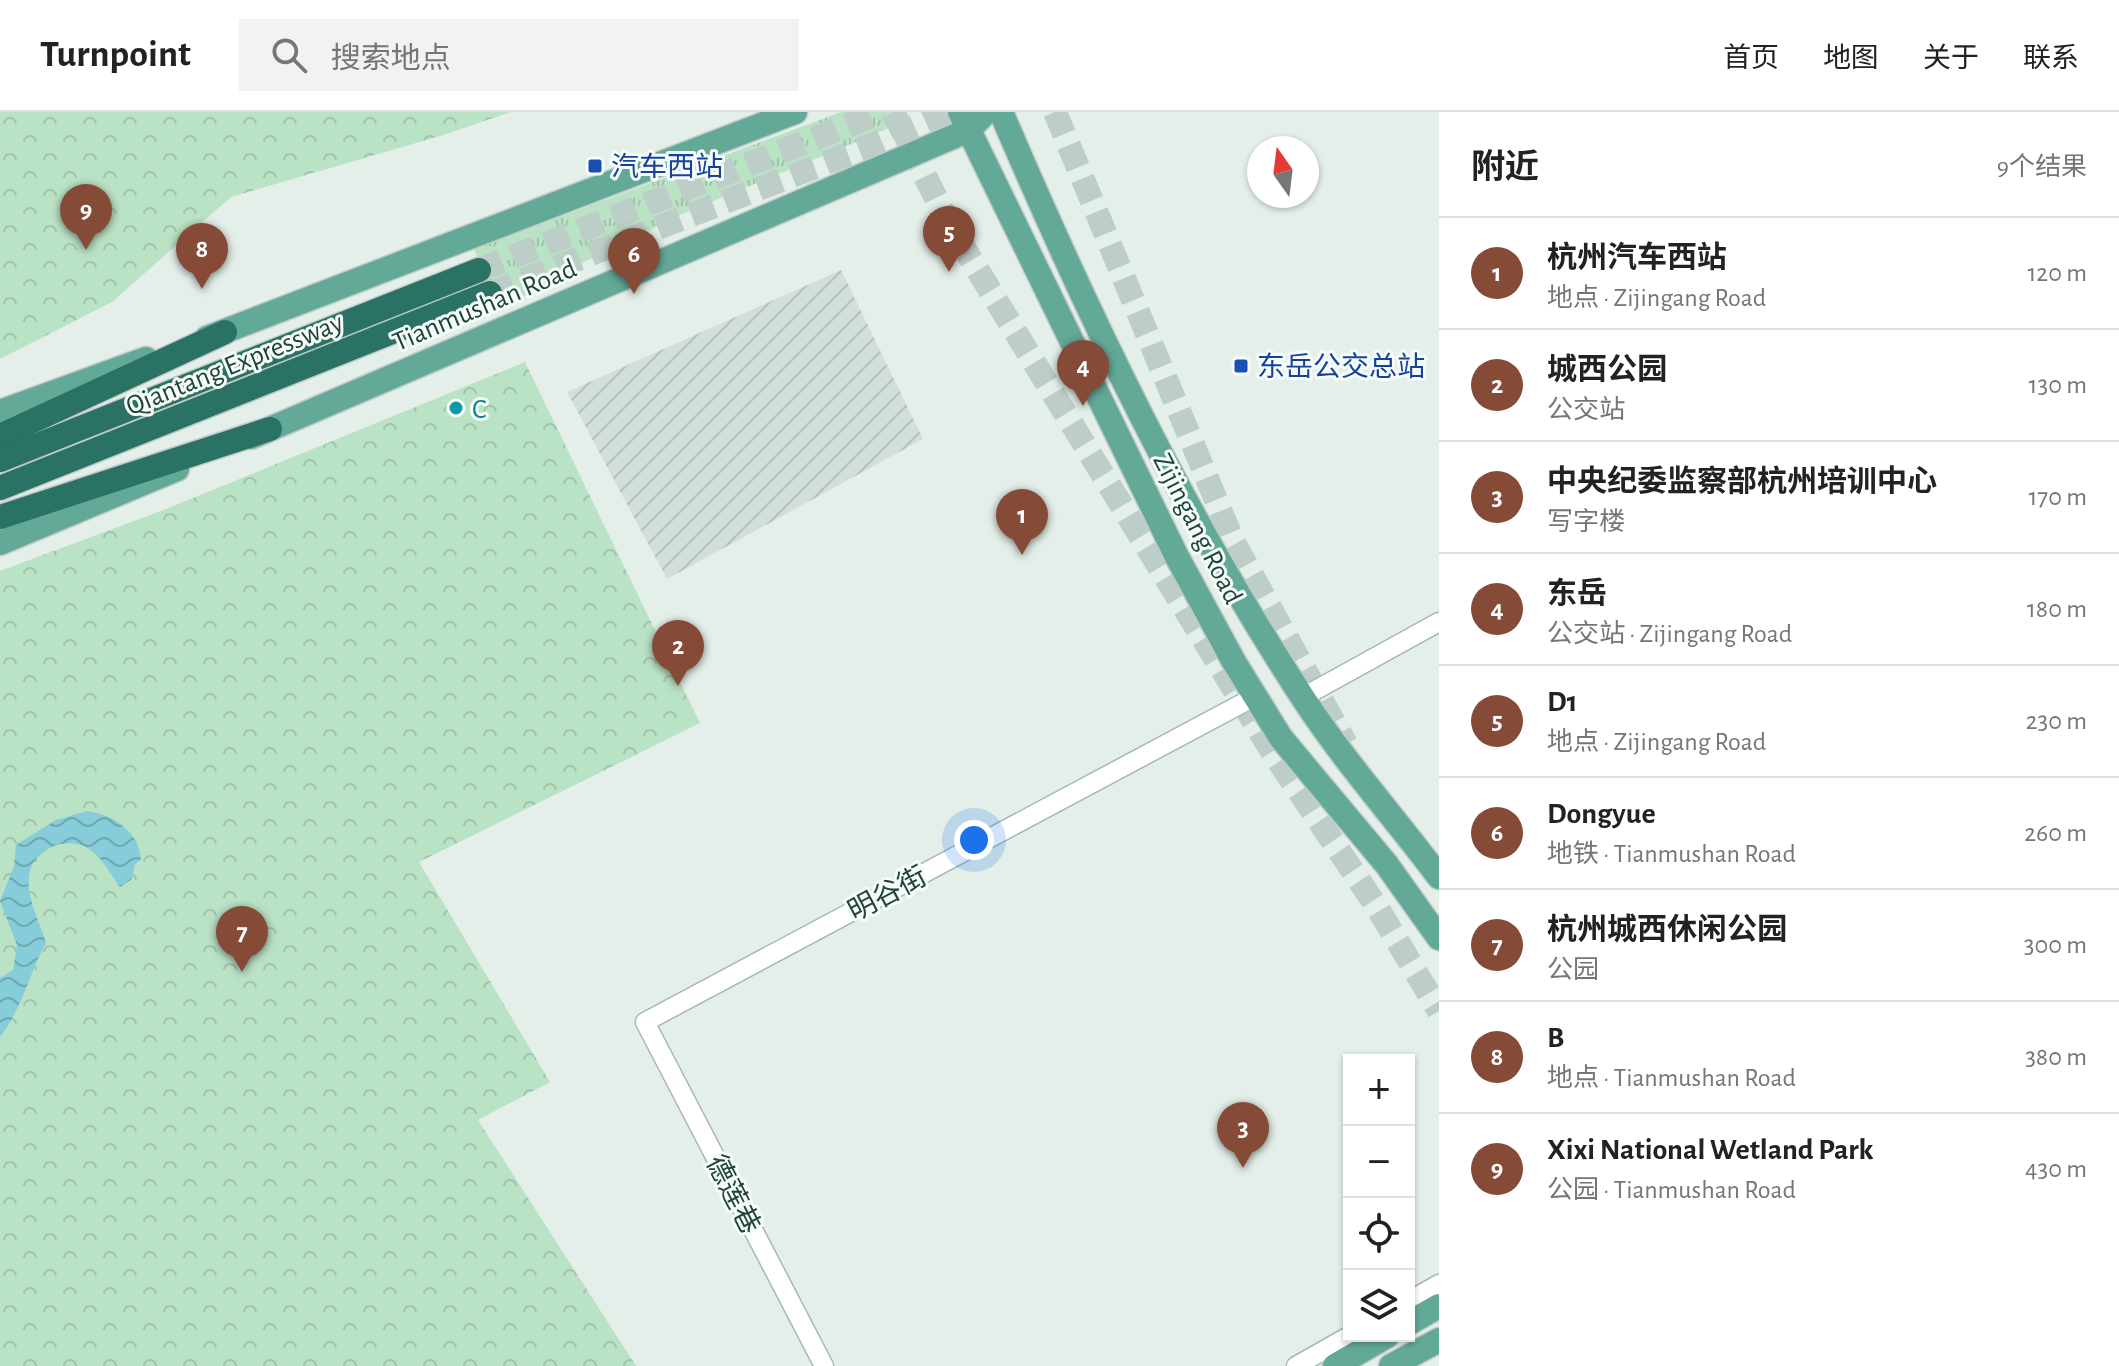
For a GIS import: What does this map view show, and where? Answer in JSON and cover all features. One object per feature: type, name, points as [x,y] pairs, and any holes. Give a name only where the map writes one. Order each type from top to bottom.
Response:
[{"type":"highway","name":"Qiantang Expressway","points":[[0,460],[479,270]]},
{"type":"highway","name":"Qiantang Expressway","points":[[0,488],[490,293]]},
{"type":"highway","points":[[0,436],[225,332]]},
{"type":"highway","points":[[0,517],[270,429]]},
{"type":"main road","points":[[0,412],[225,332],[795,112]]},
{"type":"main road","name":"Zijingang Road","points":[[1001,112],[1140,410],[1217,555],[1303,697],[1344,758],[1439,877]]},
{"type":"main road","name":"Zijingang Road","points":[[972,118],[1176,555],[1256,696],[1281,738],[1387,865],[1439,938]]},
{"type":"main road","name":"Tianmushan Road","points":[[0,543],[270,429],[972,118]]},
{"type":"main road","points":[[1415,1320],[1439,1306]]},
{"type":"main road","points":[[1391,1366],[1439,1340]]},
{"type":"main road","points":[[1335,1366],[1377,1342]]},
{"type":"street","points":[[1303,697],[1439,622]]},
{"type":"street","name":"明谷街","points":[[645,1022],[1256,696]]},
{"type":"street","name":"德莲巷","points":[[645,1022],[824,1366]]},
{"type":"street","points":[[1415,1298],[1439,1284]]},
{"type":"street","points":[[1296,1366],[1343,1339]]},
{"type":"shaded area","points":[[841,270],[923,439],[667,579],[567,392]]},
{"type":"green space","points":[[0,112],[511,112],[231,197],[112,302],[0,359]]},
{"type":"green space","points":[[841,112],[905,112],[906,121],[680,215],[570,269],[500,310],[474,249]]},
{"type":"green space","points":[[525,362],[700,723],[419,862],[550,1082],[478,1120],[636,1366],[0,1366],[0,571],[166,509]]},
{"type":"water","points":[[87,811],[106,816],[123,826],[135,840],[141,859],[135,864],[132,879],[120,887],[101,860],[84,846],[55,846],[38,857],[32,866],[29,884],[31,901],[46,943],[14,1015],[0,1037],[0,978],[13,970],[17,945],[0,901],[14,866],[16,845],[56,820]]},
{"type":"tunnel","points":[[479,270],[882,112]]},
{"type":"tunnel","points":[[893,112],[947,220],[1273,753],[1377,907],[1439,1011]]},
{"type":"tunnel","points":[[490,293],[877,143],[946,112]]},
{"type":"tunnel","points":[[1055,112],[1233,541],[1346,744]]},
{"type":"place","name":"汽车西站","points":[[595,166]]},
{"type":"place","name":"Xixi National Wetland Park","points":[[86,250]]},
{"type":"place","name":"D1","points":[[949,272]]},
{"type":"place","name":"B","points":[[202,289]]},
{"type":"place","name":"Dongyue","points":[[634,294]]},
{"type":"place","name":"东岳公交总站","points":[[1241,366]]},
{"type":"place","name":"东岳","points":[[1083,406]]},
{"type":"place","name":"C","points":[[456,408]]},
{"type":"place","name":"杭州汽车西站","points":[[1022,555]]},
{"type":"place","name":"城西公园","points":[[678,686]]},
{"type":"place","name":"杭州城西休闲公园","points":[[242,972]]},
{"type":"place","name":"中央纪委监察部杭州培训中心","points":[[1243,1168]]}]
